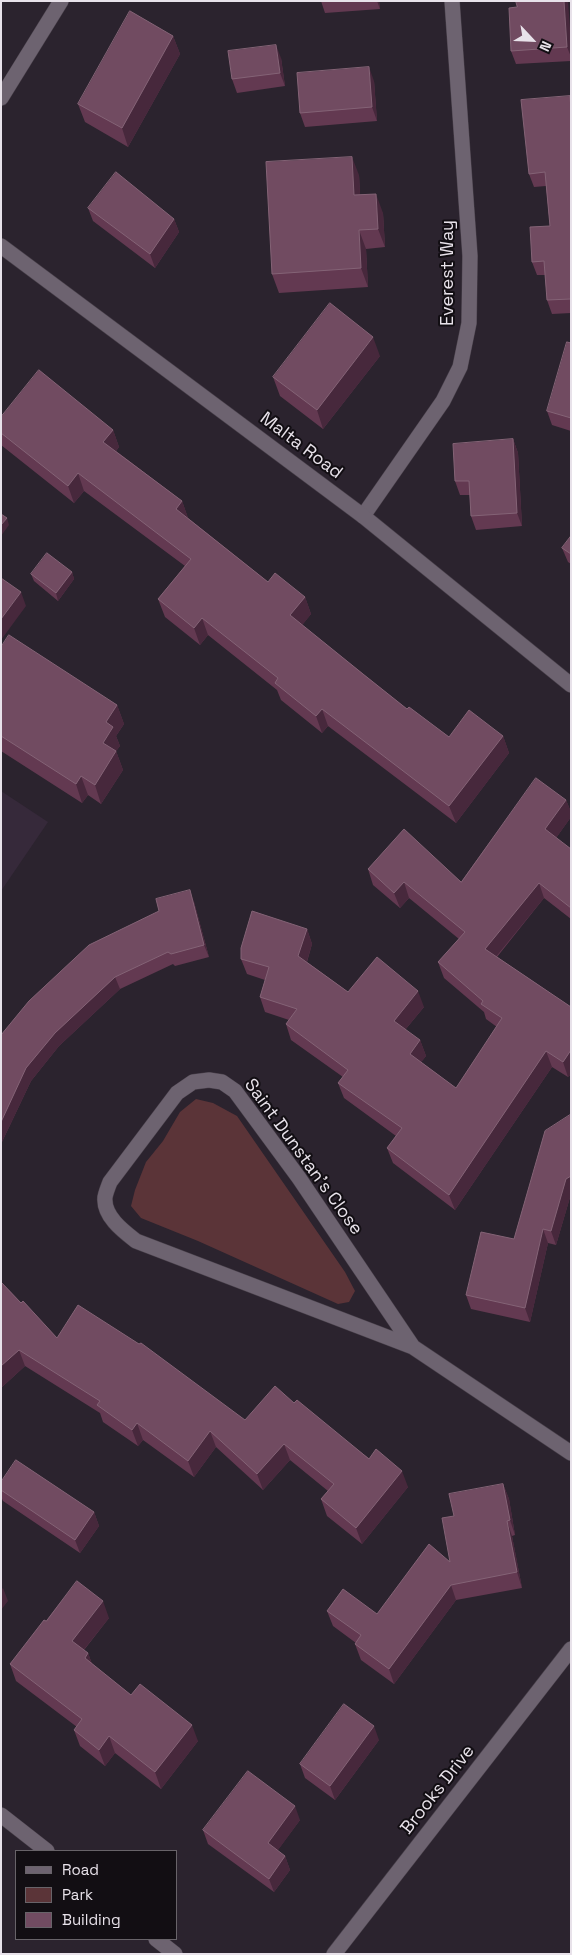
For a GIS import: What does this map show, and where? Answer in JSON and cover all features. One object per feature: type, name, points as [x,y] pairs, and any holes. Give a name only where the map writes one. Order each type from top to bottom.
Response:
[{"type":"street","points":[[1,98],[61,1]]},
{"type":"street","name":"Everest Way","points":[[363,516],[443,401],[460,367],[470,323],[470,256],[452,1]]},
{"type":"street","name":"Malta Road","points":[[1,246],[363,516],[571,685]]},
{"type":"street","name":"Saint Dunstan's Close","points":[[413,1347],[299,1178],[235,1091],[222,1082],[208,1080],[193,1082],[177,1093],[110,1182],[105,1198],[108,1211],[116,1224],[136,1241],[413,1347],[571,1453]]},
{"type":"street","name":"Brooks Drive","points":[[334,1954],[571,1649]]},
{"type":"street","points":[[1,1815],[46,1850]]},
{"type":"street","points":[[157,1940],[175,1954]]},
{"type":"shaded area","points":[[1,791],[48,822],[1,891]]},
{"type":"green space","points":[[196,1099],[213,1103],[237,1116],[345,1272],[355,1291],[349,1302],[338,1304],[198,1241],[141,1218],[131,1206],[146,1162],[163,1141],[180,1112]]},
{"type":"building","points":[[516,1],[564,1],[567,47],[511,51],[509,8],[517,7]]},
{"type":"building","points":[[130,11],[173,36],[122,128],[78,104]]},
{"type":"building","points":[[276,45],[280,73],[232,79],[228,51]]},
{"type":"building","points":[[369,67],[372,107],[300,113],[297,73]]},
{"type":"building","points":[[570,96],[571,299],[547,300],[544,261],[532,262],[530,227],[550,226],[545,172],[529,174],[521,100]]},
{"type":"building","points":[[352,157],[354,195],[376,194],[378,229],[359,230],[361,268],[272,274],[266,162]]},
{"type":"building","points":[[116,172],[174,219],[150,254],[88,208]]},
{"type":"building","points":[[330,303],[373,337],[317,410],[273,377]]},
{"type":"building","points":[[567,342],[571,343],[571,418],[547,411]]},
{"type":"building","points":[[39,370],[113,430],[103,442],[182,501],[176,509],[268,582],[275,573],[305,597],[290,615],[407,709],[409,707],[449,737],[469,710],[503,736],[449,806],[322,709],[316,716],[275,683],[278,678],[202,618],[194,628],[158,599],[191,559],[78,473],[68,486],[1,433],[1,417]]},
{"type":"building","points":[[513,439],[517,513],[471,516],[469,481],[455,481],[453,444]]},
{"type":"building","points":[[1,514],[7,518],[1,525]]},
{"type":"building","points":[[571,536],[571,554],[562,548]]},
{"type":"building","points":[[47,553],[72,572],[56,593],[31,574]]},
{"type":"building","points":[[1,578],[21,592],[1,619]]},
{"type":"building","points":[[9,635],[117,705],[106,722],[113,727],[103,743],[116,751],[95,785],[81,776],[76,784],[1,736],[1,647]]},
{"type":"building","points":[[536,778],[566,800],[545,829],[571,849],[571,908],[539,883],[485,949],[571,1007],[571,1050],[563,1062],[546,1051],[449,1195],[387,1148],[402,1128],[338,1083],[348,1070],[286,1024],[297,1009],[260,997],[269,967],[241,959],[241,948],[252,911],[307,929],[298,956],[348,992],[377,957],[418,991],[394,1021],[420,1040],[410,1054],[456,1088],[502,1018],[481,1004],[483,1001],[438,962],[465,932],[404,882],[394,893],[368,869],[404,829],[461,882]]},
{"type":"building","points":[[190,890],[204,945],[171,954],[168,952],[115,977],[55,1033],[26,1068],[1,1122],[1,1035],[29,1001],[89,945],[159,911],[156,899]]},
{"type":"building","points":[[570,1115],[571,1176],[566,1179],[551,1231],[543,1229],[525,1308],[466,1295],[481,1232],[514,1239],[545,1131]]},
{"type":"building","points":[[1,1282],[21,1303],[23,1301],[57,1338],[78,1305],[139,1344],[141,1343],[245,1420],[275,1386],[294,1403],[297,1400],[369,1459],[376,1449],[402,1471],[356,1528],[321,1499],[334,1484],[284,1444],[257,1474],[210,1431],[188,1461],[137,1423],[132,1430],[97,1405],[100,1401],[19,1350],[1,1366]]},
{"type":"building","points":[[16,1460],[94,1512],[75,1540],[1,1490],[1,1482]]},
{"type":"building","points":[[503,1484],[510,1520],[507,1521],[517,1572],[451,1585],[389,1669],[355,1644],[361,1635],[327,1611],[343,1589],[377,1614],[429,1544],[450,1562],[442,1518],[454,1516],[449,1494]]},
{"type":"building","points":[[77,1581],[103,1601],[72,1641],[88,1653],[85,1658],[131,1695],[140,1684],[192,1725],[155,1772],[109,1736],[99,1750],[74,1730],[82,1719],[10,1664]]},
{"type":"building","points":[[344,1704],[374,1726],[330,1786],[300,1764]]},
{"type":"building","points":[[248,1771],[295,1806],[268,1843],[285,1856],[269,1879],[203,1830]]}]
